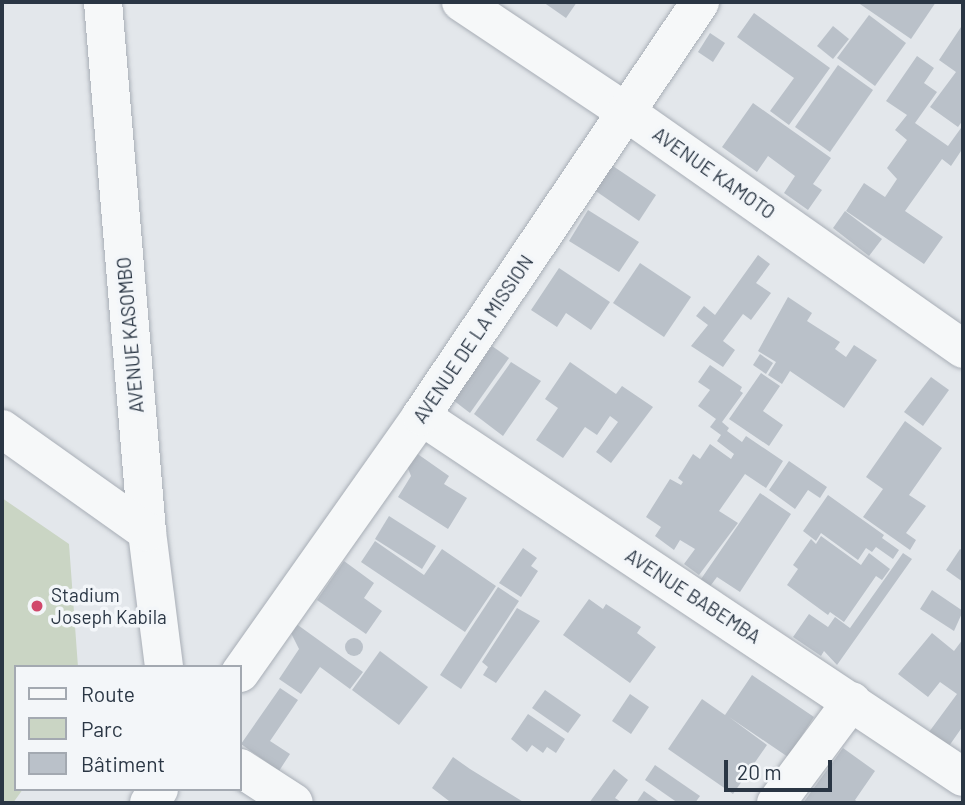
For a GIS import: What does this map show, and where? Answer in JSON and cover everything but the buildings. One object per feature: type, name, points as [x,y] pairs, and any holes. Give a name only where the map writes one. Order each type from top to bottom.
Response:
[{"type":"street","name":"AVENUE KASOMBO","points":[[103,2],[147,532],[164,665]]},
{"type":"street","name":"AVENUE KAMOTO","points":[[461,2],[626,112],[963,349]]},
{"type":"street","name":"AVENUE DE LA MISSION","points":[[242,670],[421,416],[700,2]]},
{"type":"street","name":"AVENUE BABEMBA","points":[[421,416],[963,777]]},
{"type":"street","points":[[2,429],[147,532]]},
{"type":"street","points":[[776,803],[852,701]]},
{"type":"street","points":[[242,769],[294,803]]},
{"type":"green space","name":"Stadium Joseph Kabila","points":[[2,498],[69,544],[78,665],[14,665],[14,791],[22,791],[13,803],[2,803]]},
{"type":"place","name":"Stadium Joseph Kabila","points":[[37,606]]}]
